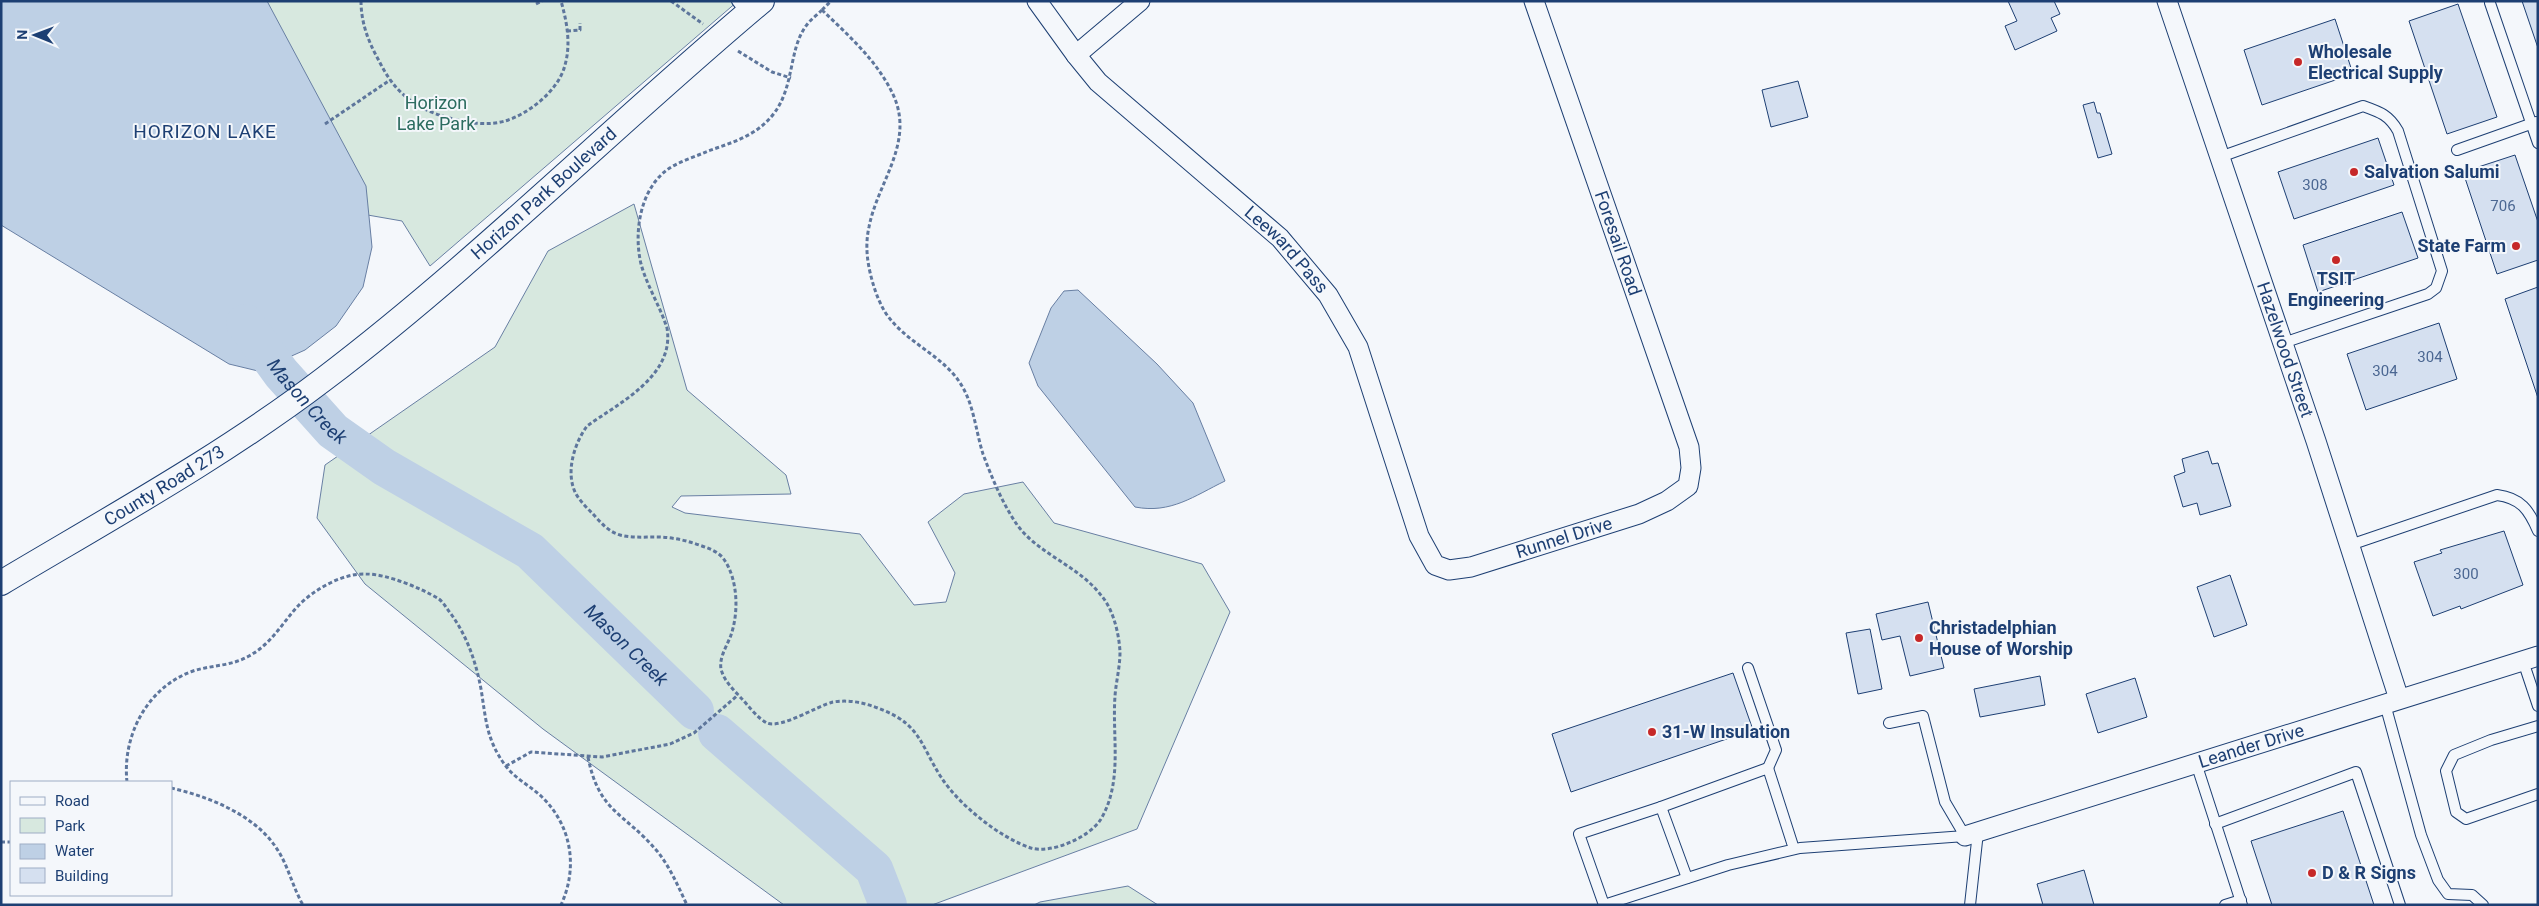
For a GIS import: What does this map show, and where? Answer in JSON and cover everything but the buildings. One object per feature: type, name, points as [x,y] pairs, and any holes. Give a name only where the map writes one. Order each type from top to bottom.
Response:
[{"type":"street","name":"Leeward Pass","points":[[1037,1],[1098,82],[1280,238],[1328,295],[1358,348],[1419,536],[1435,565]]},
{"type":"street","points":[[1076,55],[1140,1]]},
{"type":"street","name":"Foresail Road","points":[[1534,1],[1689,447],[1692,468],[1688,486]]},
{"type":"street","name":"Hazelwood Street","points":[[2167,1],[2350,545],[2392,702]]},
{"type":"street","name":"Horizon Park Boulevard","points":[[322,380],[435,291],[749,5]]},
{"type":"street","name":"County Road 273","points":[[1,582],[186,473],[322,380]]},
{"type":"street","name":"Runnel Drive","points":[[1435,565],[1449,570],[1471,567],[1639,514],[1667,501],[1688,486]]},
{"type":"street","name":"Leander Drive","points":[[1971,834],[2530,659]]},
{"type":"lane","points":[[2490,3],[2534,123],[2538,144]]},
{"type":"lane","points":[[2220,157],[2363,106],[2384,113],[2391,119],[2398,131],[2442,271],[2440,281],[2428,294],[2283,343]]},
{"type":"lane","points":[[2457,150],[2534,123]]},
{"type":"lane","points":[[2350,545],[2497,495],[2518,500],[2529,510],[2538,531]]},
{"type":"lane","points":[[2530,659],[2538,706]]},
{"type":"lane","points":[[1748,668],[1776,750],[1768,768],[1794,849]]},
{"type":"lane","points":[[2392,702],[2421,835],[2438,880],[2448,894],[2472,895],[2483,905]]},
{"type":"lane","points":[[1889,723],[1923,716],[1945,802],[1971,834],[1970,905]]},
{"type":"lane","points":[[2538,726],[2491,740],[2454,755],[2446,770],[2456,812],[2466,819],[2538,794]]},
{"type":"lane","points":[[2196,762],[2241,902],[2225,905]]},
{"type":"lane","points":[[1768,768],[1661,807],[1579,834],[1604,905],[1728,865],[1794,849],[1971,834]]},
{"type":"lane","points":[[2216,824],[2356,772],[2400,905]]},
{"type":"lane","points":[[1661,807],[1687,878]]},
{"type":"path","points":[[361,1],[362,22],[373,51],[390,80],[405,97],[437,115],[473,124],[505,121],[539,101],[554,87],[565,66],[567,31],[561,1]]},
{"type":"path","points":[[536,4],[542,1]]},
{"type":"path","points":[[671,1],[705,26]]},
{"type":"path","points":[[822,10],[875,65],[885,79],[897,108],[897,152],[869,226],[866,250],[876,296],[901,332],[948,369],[964,389],[984,455],[998,489],[1021,530],[1067,564],[1099,592],[1114,620],[1120,651],[1115,698],[1113,792],[1097,826],[1072,842],[1049,848],[1032,848],[1011,839],[992,826],[951,790],[935,767],[922,740],[910,725],[897,716],[856,701],[842,701],[830,703],[777,724],[765,722],[727,683],[721,669],[721,660],[734,625],[736,611],[734,588],[722,557],[712,550],[678,539],[622,536],[610,532],[576,494],[572,480],[572,460],[576,444],[586,426],[639,390],[654,372],[666,349],[668,338],[666,328],[642,266],[639,249],[640,216],[652,186],[672,166],[747,136],[762,127],[779,107],[791,78],[801,35],[806,26],[822,10],[831,1]]},
{"type":"path","points":[[567,31],[580,30],[580,23]]},
{"type":"path","points":[[734,48],[758,65],[791,78]]},
{"type":"path","points":[[325,124],[390,80]]},
{"type":"path","points":[[127,781],[126,764],[131,739],[145,708],[161,689],[190,672],[237,662],[248,657],[273,639],[306,598],[342,579],[366,574],[413,586],[441,600],[462,629],[473,657],[481,690],[486,728],[506,766],[542,797],[563,826],[570,846],[572,870],[569,889],[561,905]]},
{"type":"path","points":[[506,766],[531,752],[551,752],[588,757],[632,752],[670,744],[694,733],[738,695]]},
{"type":"path","points":[[588,757],[596,788],[605,802],[657,851],[672,873],[687,905]]},
{"type":"path","points":[[172,788],[187,792],[233,812],[263,833],[275,845],[304,905]]},
{"type":"green space","name":"Horizon Lake Park","points":[[195,1],[738,1],[430,266],[402,221],[339,210]]},
{"type":"green space","points":[[634,204],[687,390],[786,475],[791,494],[681,496],[672,507],[685,513],[860,534],[914,605],[946,602],[955,573],[928,522],[964,494],[1023,482],[1054,523],[1202,564],[1230,612],[1137,829],[932,905],[784,905],[543,729],[365,584],[317,518],[325,465],[495,347],[548,251]]},
{"type":"green space","points":[[1128,886],[1158,905],[1034,905],[1040,902]]},
{"type":"water","name":"HORIZON LAKE","points":[[1,1],[267,1],[366,186],[372,247],[363,287],[336,326],[305,350],[258,371],[229,364],[1,225]]},
{"type":"water","points":[[1078,290],[1157,364],[1193,403],[1225,481],[1192,498],[1171,506],[1148,509],[1135,507],[1038,386],[1029,363],[1051,308],[1064,291]]},
{"type":"waterway","name":"Mason Creek","points":[[245,323],[281,373],[333,431],[384,467],[530,551],[695,711]]},
{"type":"waterway","name":"Mason Creek","points":[[717,733],[874,869],[888,905]]},
{"type":"place","name":"Wholesale Electrical Supply","points":[[2298,62]]},
{"type":"place","name":"Salvation Salumi","points":[[2354,172]]},
{"type":"place","name":"State Farm","points":[[2516,246]]},
{"type":"place","name":"TSIT Engineering","points":[[2336,260]]},
{"type":"place","name":"Christadelphian House of Worship","points":[[1919,638]]},
{"type":"place","name":"31-W Insulation","points":[[1652,732]]},
{"type":"place","name":"D & R Signs","points":[[2312,873]]},
{"type":"district","name":"HORIZON LAKE","points":[[205,131]]}]
